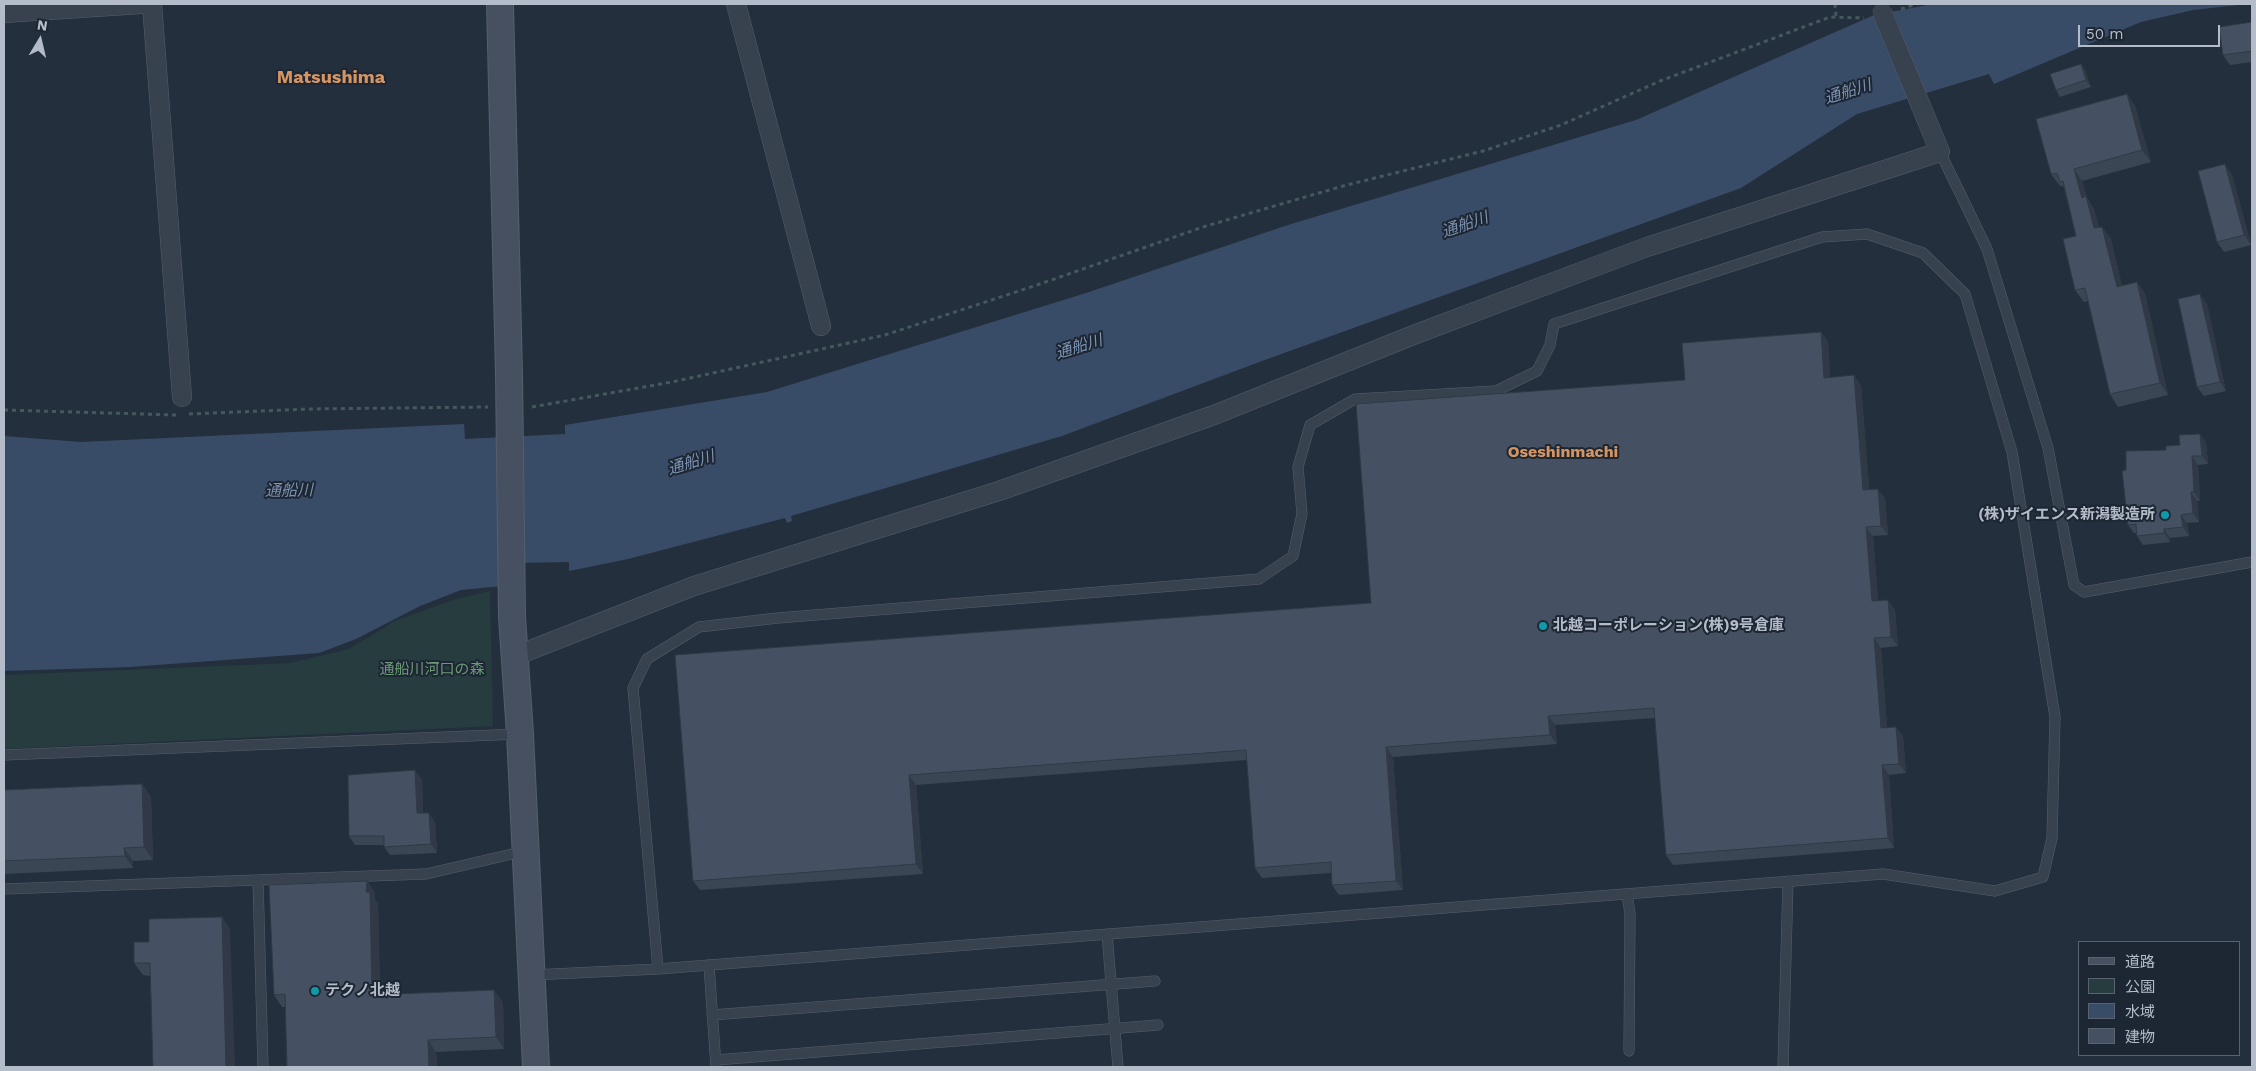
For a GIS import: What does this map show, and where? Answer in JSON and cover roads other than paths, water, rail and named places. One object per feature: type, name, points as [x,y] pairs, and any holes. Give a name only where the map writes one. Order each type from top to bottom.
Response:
[{"type":"street","points":[[4,13],[140,4]]},
{"type":"street","points":[[152,4],[182,398]]},
{"type":"street","points":[[500,4],[509,374],[512,617],[520,734],[536,1067]]},
{"type":"street","points":[[736,4],[821,326]]},
{"type":"street","points":[[515,656],[694,586],[999,491],[1178,428],[1416,334],[1647,247],[1940,152],[1882,11]]},
{"type":"lane","points":[[1940,152],[1987,249],[2048,448],[2074,585],[2084,592],[2252,562]]},
{"type":"lane","points":[[532,975],[658,969],[1883,874],[1996,892],[2043,876],[2052,838],[2055,717],[2012,452],[1965,294],[1923,253],[1867,234],[1822,237],[1554,324],[1550,345],[1537,371],[1496,391],[1355,399],[1310,425],[1298,467],[1302,514],[1293,556],[1258,578],[778,618],[698,627],[647,659],[633,688],[658,969]]},
{"type":"lane","points":[[4,755],[520,734]]},
{"type":"lane","points":[[4,889],[426,874],[526,850]]},
{"type":"lane","points":[[258,880],[263,1067]]},
{"type":"lane","points":[[1783,1067],[1788,881]]},
{"type":"lane","points":[[1627,894],[1630,914],[1629,1051]]},
{"type":"lane","points":[[1107,934],[1118,1067]]},
{"type":"lane","points":[[708,965],[716,1064],[1158,1024]]},
{"type":"lane","points":[[712,1015],[1155,981]]},
{"type":"water","name":"通船川","points":[[1933,4],[2248,4],[2193,10],[2141,22],[1994,84],[1989,74],[1857,114],[1741,188],[1262,361],[1062,436],[791,516],[792,521],[787,523],[785,518],[628,559],[569,571],[569,562],[513,563],[512,585],[461,590],[420,606],[356,639],[319,653],[130,667],[4,671],[4,436],[81,442],[464,424],[465,439],[565,434],[565,425],[767,392],[1086,293],[1288,225],[1636,120],[1874,15]]},
{"type":"place","name":"(株)ザイエンス新潟製造所","points":[[2165,515]]},
{"type":"place","name":"北越コーポレーション(株)9号倉庫","points":[[1543,626]]},
{"type":"place","name":"テクノ北越","points":[[315,991]]},
{"type":"district","name":"Matsushima","points":[[331,78]]},
{"type":"district","name":"Oseshinmachi","points":[[1563,452]]},
{"type":"park label","name":"通船川河口の森","points":[[432,670]]}]
